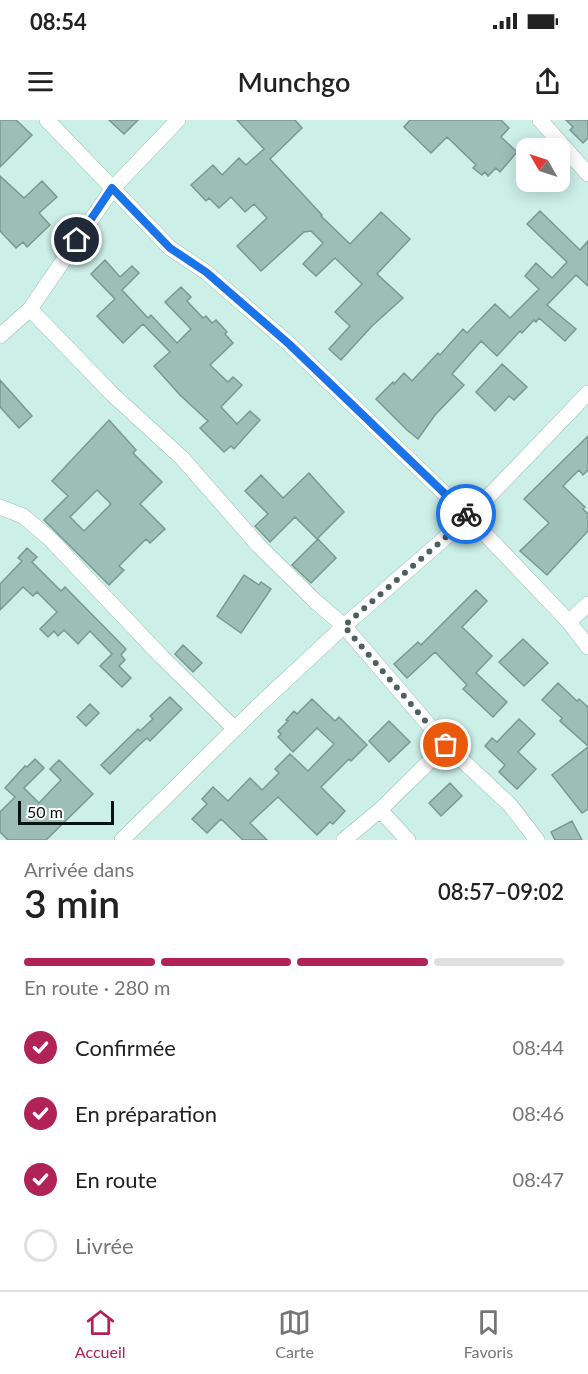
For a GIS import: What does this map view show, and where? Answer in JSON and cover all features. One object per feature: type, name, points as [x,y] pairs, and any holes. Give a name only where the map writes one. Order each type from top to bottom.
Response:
[{"type":"street","points":[[47,120],[170,248],[206,272],[289,344],[469,517],[569,622],[588,647]]},
{"type":"street","points":[[0,336],[30,309],[112,188],[178,120]]},
{"type":"street","points":[[540,120],[588,174]]},
{"type":"street","points":[[30,309],[112,394],[182,458],[260,546],[315,601],[344,626],[446,745],[510,805],[537,840]]},
{"type":"street","points":[[122,840],[344,626],[469,517],[588,393]]},
{"type":"street","points":[[0,507],[23,516],[50,539],[161,656],[235,729]]},
{"type":"street","points":[[569,622],[588,604]]},
{"type":"street","points":[[344,840],[380,810],[446,745]]},
{"type":"street","points":[[380,810],[408,840]]},
{"type":"building","points":[[0,120],[16,120],[32,135],[0,167]]},
{"type":"building","points":[[109,120],[138,120],[124,134]]},
{"type":"building","points":[[237,120],[295,120],[302,128],[270,159],[321,216],[350,244],[381,212],[410,239],[377,274],[403,298],[372,326],[341,360],[329,349],[350,326],[335,312],[362,284],[335,258],[316,276],[303,264],[323,243],[311,231],[304,232],[261,271],[237,246],[267,218],[254,204],[245,212],[231,197],[219,208],[209,198],[206,201],[191,185],[213,165],[222,175],[239,158],[246,165],[264,149]]},
{"type":"building","points":[[410,120],[501,120],[509,128],[501,137],[516,153],[500,172],[496,168],[488,176],[485,172],[482,175],[473,168],[476,165],[447,137],[431,153],[404,127]]},
{"type":"building","points":[[566,120],[588,120],[588,138],[583,143],[570,130],[573,127]]},
{"type":"building","points":[[0,176],[24,198],[42,181],[57,197],[39,213],[50,225],[27,247],[23,242],[16,248],[0,231]]},
{"type":"building","points":[[540,211],[580,250],[588,241],[588,286],[576,275],[547,305],[576,329],[565,341],[539,318],[536,322],[534,320],[522,333],[520,331],[497,356],[481,341],[452,374],[464,385],[435,415],[418,439],[376,399],[404,373],[412,381],[463,329],[467,333],[495,304],[510,318],[539,289],[525,276],[536,263],[552,278],[567,262],[527,224]]},
{"type":"building","points":[[105,260],[120,277],[132,266],[139,273],[122,290],[148,318],[151,315],[177,343],[191,329],[165,302],[181,287],[191,297],[187,301],[203,318],[206,316],[212,323],[216,320],[227,332],[225,334],[233,343],[210,365],[228,382],[233,377],[242,385],[221,407],[237,424],[250,411],[260,420],[234,449],[231,446],[224,452],[200,428],[208,421],[154,366],[170,352],[143,324],[123,343],[97,316],[115,299],[91,274]]},
{"type":"building","points":[[502,364],[527,387],[514,400],[509,396],[495,411],[476,392]]},
{"type":"building","points":[[0,380],[32,416],[19,428],[0,407]]},
{"type":"building","points":[[109,420],[136,450],[133,453],[162,482],[140,504],[165,529],[150,543],[146,539],[119,566],[124,570],[109,585],[44,520],[68,496],[52,481]],"holes":[[[97,490],[111,504],[84,531],[70,517]]]},
{"type":"building","points":[[588,436],[588,470],[583,475],[579,470],[563,486],[585,507],[583,509],[588,514],[588,531],[547,575],[520,551],[549,523],[524,499]]},
{"type":"building","points":[[309,473],[344,512],[317,539],[295,517],[270,542],[255,526],[268,514],[245,491],[261,475],[283,498]]},
{"type":"building","points":[[318,539],[336,558],[311,583],[292,565]]},
{"type":"building","points":[[27,548],[37,557],[32,562],[61,591],[65,587],[126,649],[121,655],[125,660],[119,666],[131,678],[122,687],[100,666],[112,654],[90,631],[78,644],[64,630],[58,636],[54,631],[48,637],[40,629],[57,612],[37,592],[33,596],[23,587],[0,610],[0,584],[22,561],[18,558]]},
{"type":"building","points":[[244,575],[259,585],[261,582],[271,589],[241,633],[217,616]]},
{"type":"building","points":[[476,590],[487,601],[462,627],[492,656],[476,673],[507,702],[493,717],[463,689],[467,685],[435,652],[407,678],[394,664],[418,642],[421,645]]},
{"type":"building","points":[[523,639],[548,663],[524,686],[499,662]]},
{"type":"building","points":[[183,645],[202,663],[193,672],[175,654]]},
{"type":"building","points":[[558,683],[577,701],[579,699],[588,707],[588,746],[560,721],[562,718],[542,700]]},
{"type":"building","points":[[170,697],[182,709],[150,741],[147,738],[110,774],[101,765],[138,729],[140,731],[153,719],[150,716]]},
{"type":"building","points":[[312,699],[335,721],[339,717],[367,745],[321,787],[345,811],[333,824],[330,822],[317,835],[278,797],[250,823],[267,840],[243,840],[221,819],[207,833],[192,819],[207,804],[202,799],[213,787],[228,801],[250,778],[262,790],[279,773],[275,769],[290,754],[308,771],[334,744],[317,728],[293,752],[278,737],[281,734],[278,731],[294,711],[297,714]]},
{"type":"building","points":[[90,704],[99,713],[86,726],[77,717]]},
{"type":"building","points":[[519,719],[535,734],[518,752],[536,769],[517,789],[499,772],[505,765],[485,746],[492,738],[497,742]]},
{"type":"building","points":[[389,721],[410,742],[389,762],[369,741]]},
{"type":"building","points":[[588,747],[588,809],[582,813],[552,775]]},
{"type":"building","points":[[35,759],[44,768],[24,788],[39,803],[61,780],[50,769],[59,760],[93,794],[46,840],[8,840],[0,832],[0,812],[15,797],[5,788],[25,766],[27,767]]},
{"type":"building","points":[[450,783],[462,796],[441,816],[429,803]]},
{"type":"building","points":[[572,821],[582,840],[555,840],[551,832]]},
{"type":"way so far","points":[[446,745],[344,626],[469,517],[466,514]]},
{"type":"route","points":[[77,240],[112,188],[170,248],[206,272],[289,344],[466,514]]}]
